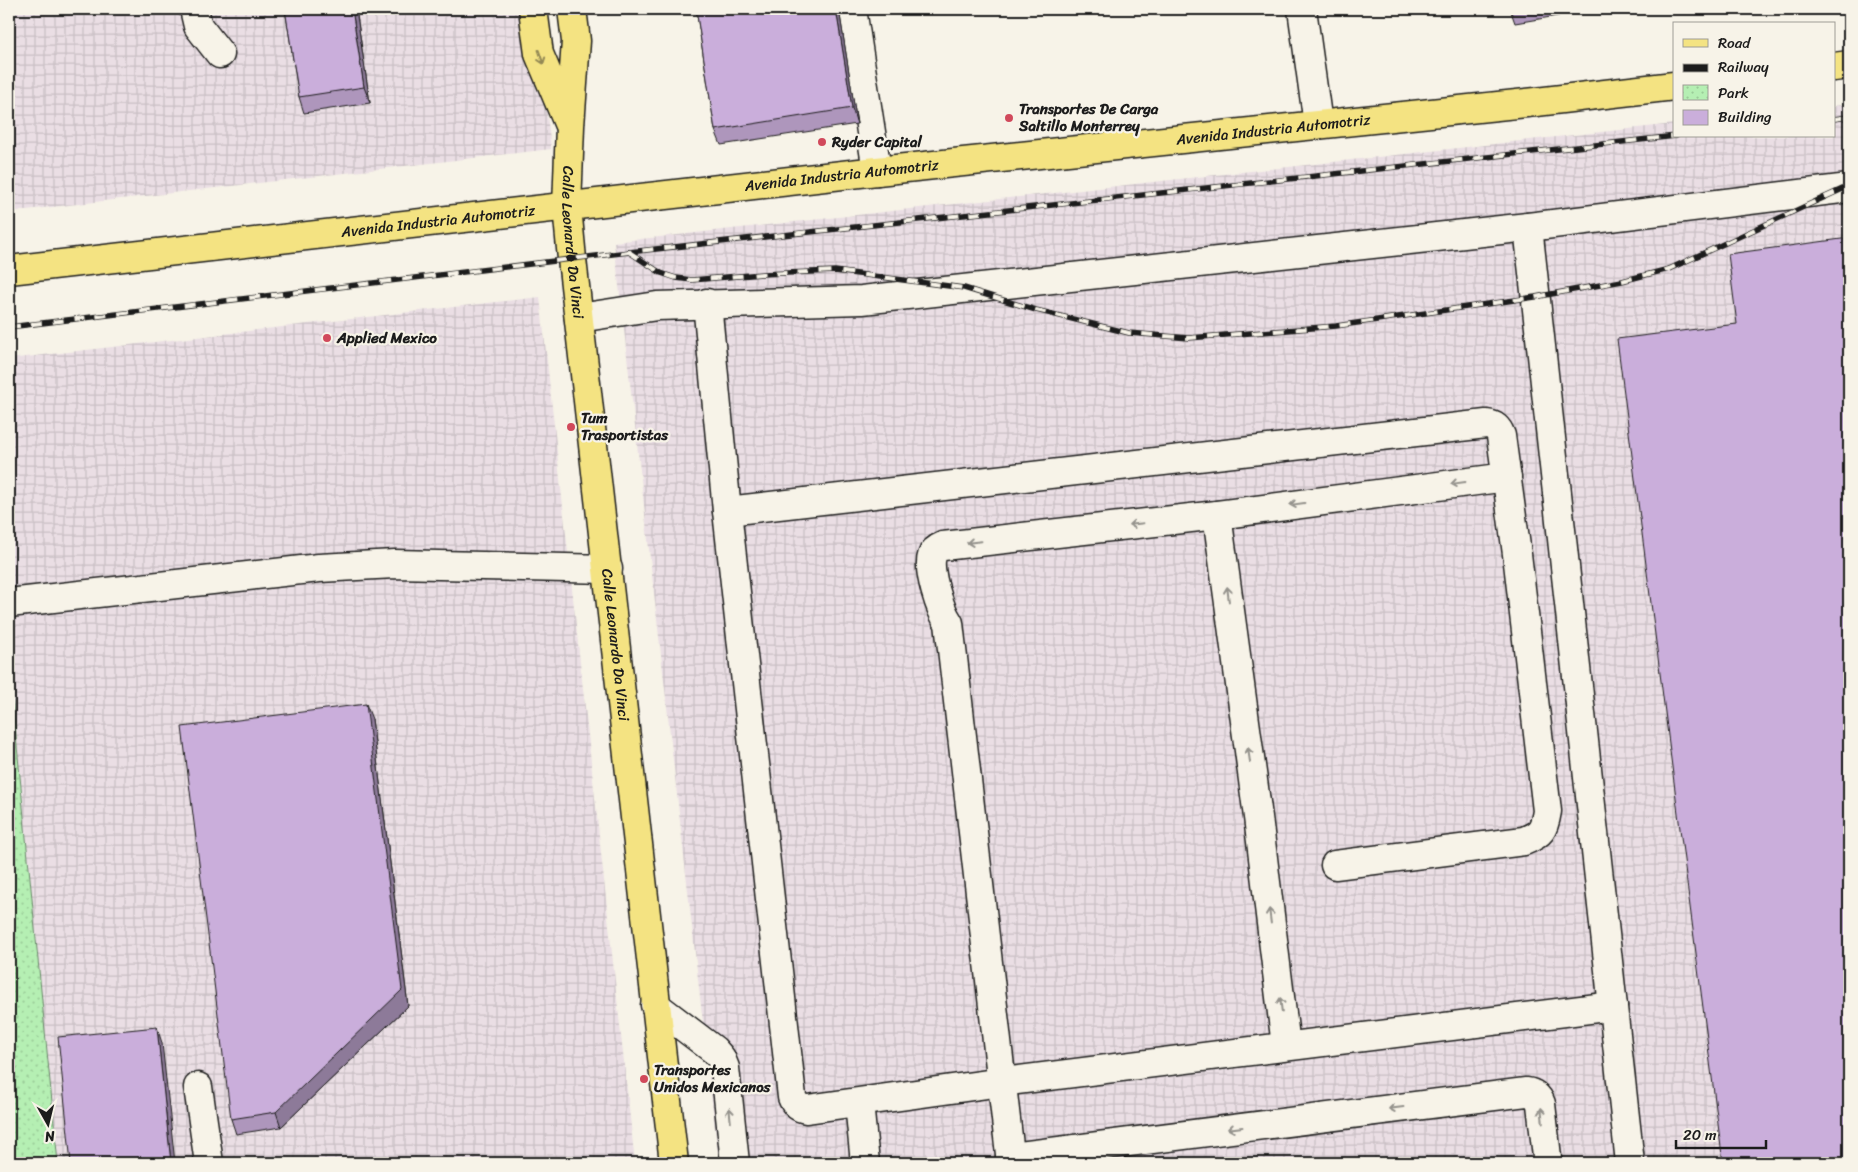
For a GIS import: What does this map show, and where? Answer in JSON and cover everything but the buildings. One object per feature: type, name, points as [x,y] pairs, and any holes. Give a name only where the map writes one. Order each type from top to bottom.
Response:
[{"type":"main road","name":"Calle Leonardo Da Vinci","points":[[533,9],[539,54],[570,126]]},
{"type":"main road","name":"Calle Leonardo Da Vinci","points":[[572,9],[576,41],[570,126],[568,207],[674,1163]]},
{"type":"main road","points":[[1836,67],[1849,65]]},
{"type":"main road","name":"Avenida Industria Automotriz","points":[[9,270],[877,171],[1673,86]]},
{"type":"lane","points":[[194,9],[198,26],[220,54]]},
{"type":"lane","points":[[852,9],[877,171]]},
{"type":"lane","points":[[1302,9],[1318,124]]},
{"type":"lane","points":[[579,318],[658,306],[707,303],[862,300],[1528,227],[1849,188]]},
{"type":"lane","points":[[1528,227],[1630,1163]]},
{"type":"lane","points":[[707,303],[727,511],[792,1098],[800,1108],[807,1109],[858,1103],[1002,1082],[1613,1006]]},
{"type":"lane","points":[[727,511],[1486,424],[1493,425],[1498,429],[1507,477],[1547,812],[1545,825],[1537,836],[1524,841],[1335,865]]},
{"type":"lane","points":[[1507,477],[1217,515],[943,546],[937,548],[932,554],[931,561],[936,596],[942,614],[948,623],[1011,1160],[1526,1092],[1533,1093],[1538,1097],[1541,1104],[1546,1163]]},
{"type":"lane","points":[[1217,515],[1258,817],[1286,1046]]},
{"type":"lane","points":[[9,603],[319,568],[394,564],[608,569]]},
{"type":"lane","points":[[655,1005],[714,1050],[721,1058],[725,1068],[735,1163]]},
{"type":"lane","points":[[198,1087],[209,1163]]},
{"type":"lane","points":[[858,1103],[865,1163]]},
{"type":"shaded area","points":[[9,9],[535,9],[551,149],[9,212]]},
{"type":"shaded area","points":[[1849,104],[1849,1163],[719,1163],[614,242],[1673,124],[1673,138],[1836,138],[1836,106]]},
{"type":"shaded area","points":[[540,297],[635,1163],[58,1163],[11,685],[9,685],[9,359]]},
{"type":"green space","points":[[9,685],[11,685],[58,1163],[9,1163]]},
{"type":"railway","points":[[1836,119],[1849,117]]},
{"type":"railway","points":[[9,327],[629,252],[1673,136]]},
{"type":"railway","points":[[629,252],[661,273],[676,278],[692,280],[762,274],[835,271],[964,288],[1036,310],[1129,333],[1189,338],[1336,326],[1535,297],[1622,281],[1669,269],[1849,186]]},
{"type":"place","name":"Transportes De Carga Saltillo Monterrey","points":[[1009,118]]},
{"type":"place","name":"Ryder Capital","points":[[822,142]]},
{"type":"place","name":"Applied Mexico","points":[[327,338]]},
{"type":"place","name":"Tum Trasportistas","points":[[571,427]]},
{"type":"place","name":"Transportes Unidos Mexicanos","points":[[644,1079]]}]
